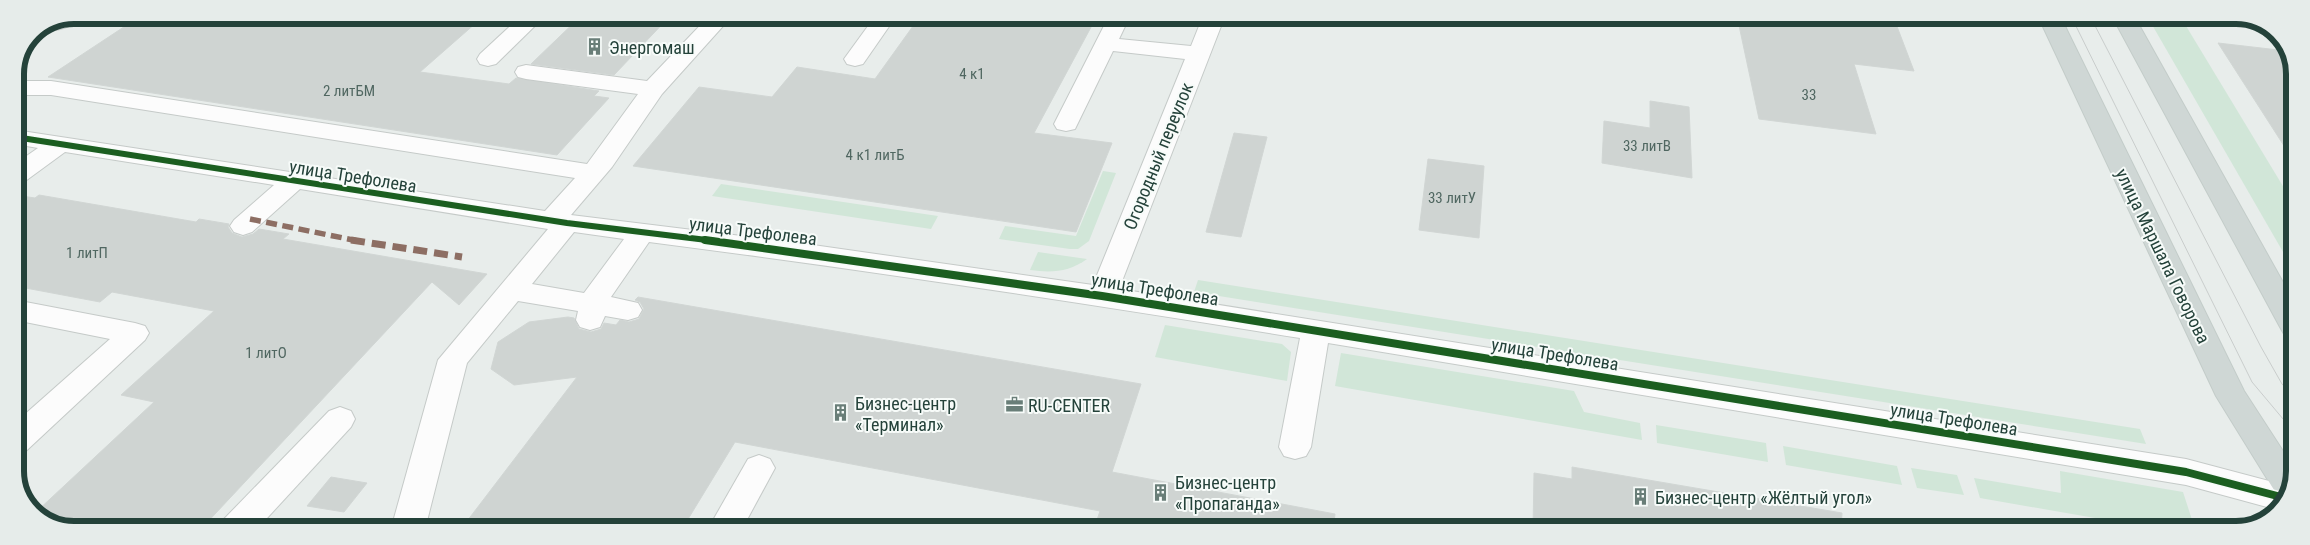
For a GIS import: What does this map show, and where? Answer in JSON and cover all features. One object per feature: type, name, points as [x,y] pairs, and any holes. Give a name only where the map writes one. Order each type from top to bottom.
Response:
[{"type":"main road","name":"улица Маршала Говорова","points":[[2053,24],[2231,396],[2285,481]]},
{"type":"main road","points":[[2127,24],[2286,312]]},
{"type":"street","points":[[488,58],[525,24]]},
{"type":"street","points":[[410,521],[452,360],[511,290],[653,89],[714,24]]},
{"type":"street","points":[[854,60],[882,24]]},
{"type":"street","points":[[1066,124],[1115,24]]},
{"type":"street","name":"Огородный переулок","points":[[1102,296],[1211,24]]},
{"type":"street","points":[[1105,44],[1199,54]]},
{"type":"street","points":[[526,72],[653,89]]},
{"type":"street","points":[[24,88],[51,88],[594,172]]},
{"type":"street","name":"улица Трефолева","points":[[24,138],[293,182],[559,222],[799,252],[1102,296],[2186,472],[2280,497]]},
{"type":"street","points":[[24,170],[60,144]]},
{"type":"street","points":[[243,226],[293,182]]},
{"type":"street","points":[[592,313],[599,291],[642,233]]},
{"type":"street","points":[[511,290],[592,313],[628,310]]},
{"type":"street","points":[[24,312],[135,333],[24,434]]},
{"type":"street","points":[[1295,447],[1316,330]]},
{"type":"street","points":[[244,521],[340,419]]},
{"type":"street","points":[[729,521],[759,468]]},
{"type":"green space","points":[[2152,24],[2185,24],[2286,191],[2286,257]]},
{"type":"green space","points":[[1103,171],[1116,173],[1089,241],[1078,249],[999,239],[1005,226],[1076,236]]},
{"type":"green space","points":[[721,184],[938,216],[931,229],[712,196]]},
{"type":"green space","points":[[1038,252],[1087,259],[1067,269],[1030,270]]},
{"type":"green space","points":[[1198,280],[2140,429],[2146,444],[1194,292]]},
{"type":"green space","points":[[1165,325],[1282,344],[1291,352],[1287,381],[1155,357]]},
{"type":"green space","points":[[1341,353],[1574,391],[1584,412],[1640,423],[1642,440],[1335,386]]},
{"type":"green space","points":[[1656,425],[1766,443],[1768,462],[1657,443]]},
{"type":"green space","points":[[1783,446],[1897,466],[1902,485],[1786,465]]},
{"type":"green space","points":[[1911,468],[1957,475],[1964,495],[1917,488]]},
{"type":"green space","points":[[2060,471],[2183,492],[2192,521],[2112,521],[1980,498],[1974,478],[2061,493]]},
{"type":"building","points":[[128,24],[475,24],[420,72],[509,84],[516,78],[599,91],[594,96],[609,98],[557,155],[48,77]]},
{"type":"building","name":"Энергомаш","points":[[573,24],[662,24],[614,75],[531,64]]},
{"type":"building","points":[[915,24],[1093,24],[1034,133],[1112,143],[1076,232],[633,166],[699,87],[772,97],[797,67],[875,79]]},
{"type":"building","points":[[1739,24],[1896,24],[1914,71],[1854,64],[1876,134],[1759,119]]},
{"type":"building","points":[[2218,43],[2280,50],[2286,70],[2286,149]]},
{"type":"building","points":[[1650,101],[1689,107],[1692,178],[1602,163],[1604,121],[1650,128]]},
{"type":"building","points":[[1234,133],[1267,137],[1241,237],[1206,232]]},
{"type":"building","points":[[1428,159],[1484,166],[1479,238],[1419,230]]},
{"type":"building","points":[[39,195],[196,222],[199,219],[229,224],[228,227],[232,233],[242,237],[253,234],[259,229],[289,234],[283,239],[487,274],[459,305],[432,282],[208,521],[74,521],[54,517],[40,508],[154,402],[121,395],[214,311],[112,292],[100,302],[24,288],[24,196],[35,198]]},
{"type":"building","name":"Бизнес-центр «Терминал»","points":[[638,297],[1141,384],[1112,472],[1335,514],[1334,521],[1097,521],[1100,511],[735,442],[687,521],[467,521],[577,377],[514,385],[491,369],[498,342],[529,322],[568,317],[574,318],[579,329],[591,332],[601,329],[604,323],[616,325],[620,320],[629,322],[639,319],[644,309],[640,302],[635,300]]},
{"type":"building","name":"Бизнес-центр «Жёлтый угол»","points":[[1572,467],[1842,513],[1842,521],[1533,521],[1534,473],[1572,479]]},
{"type":"building","points":[[331,477],[367,483],[344,512],[307,506]]},
{"type":"tram line","points":[[2075,24],[2252,382],[2286,422]]},
{"type":"tram line","points":[[2094,24],[2261,347],[2286,388]]},
{"type":"marked path","points":[[250,219],[355,241],[462,257]]},
{"type":"cycle path","points":[[24,138],[567,223],[799,252],[1102,296],[2186,472],[2280,497]]},
{"type":"place","name":"Энергомаш","points":[[595,47]]},
{"type":"place","name":"RU-CENTER","points":[[1014,405]]},
{"type":"place","name":"Бизнес-центр «Терминал»","points":[[841,413]]},
{"type":"place","name":"Бизнес-центр «Пропаганда»","points":[[1161,492]]},
{"type":"place","name":"Бизнес-центр «Жёлтый угол»","points":[[1641,497]]}]
